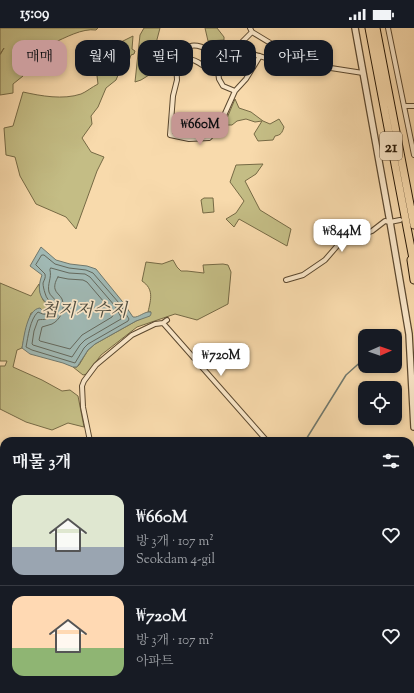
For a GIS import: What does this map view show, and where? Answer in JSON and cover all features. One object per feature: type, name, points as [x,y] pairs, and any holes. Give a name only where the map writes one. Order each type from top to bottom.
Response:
[{"type":"main road","name":"21","points":[[369,28],[410,226],[414,280]]},
{"type":"main road","name":"21","points":[[376,28],[406,185],[414,213]]},
{"type":"main road","name":"21","points":[[406,185],[414,264]]},
{"type":"street","points":[[355,28],[409,334],[414,427]]},
{"type":"street","points":[[388,28],[414,155]]},
{"type":"street","points":[[243,40],[251,30],[267,40]]},
{"type":"street","points":[[256,55],[264,57]]},
{"type":"street","points":[[177,76],[173,96],[170,135],[189,139],[209,138],[218,129],[235,91],[246,79],[260,56]]},
{"type":"street","points":[[333,68],[363,72]]},
{"type":"street","points":[[219,76],[223,86],[235,91]]},
{"type":"street","points":[[404,106],[414,106]]},
{"type":"street","points":[[286,280],[303,275],[324,260],[338,245],[372,231],[385,221],[390,222],[400,220]]},
{"type":"street","points":[[89,437],[83,407],[82,391],[84,381],[96,365],[132,335],[155,324],[165,322],[264,437]]},
{"type":"shaded area","points":[[0,28],[98,28],[96,30],[85,30],[59,40],[12,40],[12,76],[23,76],[13,84],[13,93],[0,95],[0,55],[4,48],[0,54]]},
{"type":"shaded area","points":[[144,28],[160,28],[157,40],[139,40],[140,35]]},
{"type":"shaded area","points":[[205,28],[217,28],[224,37],[224,40],[208,40]]},
{"type":"shaded area","points":[[133,36],[132,49],[135,51],[130,58],[130,40],[125,40]]},
{"type":"shaded area","points":[[138,54],[138,76],[147,76],[135,82]]},
{"type":"shaded area","points":[[97,76],[118,76],[116,80],[106,88],[98,107],[91,116],[92,124],[82,138],[91,152],[104,157],[97,171],[76,229],[66,217],[36,204],[20,176],[15,157],[6,155],[4,128],[13,126],[23,92],[45,96],[67,97],[81,94],[98,84]]},
{"type":"shaded area","points":[[235,99],[239,108],[251,112],[263,121],[270,124],[279,119],[284,127],[282,132],[275,136],[273,140],[258,141],[254,134],[262,121],[255,122],[246,119],[237,121],[232,125],[226,125],[225,123]]},
{"type":"shaded area","points":[[263,164],[256,174],[245,181],[260,210],[291,229],[287,246],[239,219],[234,227],[226,219],[236,213],[244,201],[230,182],[236,165]]},
{"type":"shaded area","points":[[204,198],[213,198],[214,212],[203,213],[201,200]]},
{"type":"shaded area","points":[[173,260],[181,271],[204,273],[203,265],[228,265],[231,272],[228,304],[197,320],[175,314],[137,327],[101,355],[87,374],[83,375],[73,367],[77,367],[79,365],[88,350],[95,344],[151,312],[148,312],[151,299],[150,291],[146,284],[142,281],[146,262],[162,264]]},
{"type":"shaded area","points":[[0,283],[31,296],[39,284],[43,300],[48,306],[44,311],[31,313],[22,348],[17,350],[13,367],[62,391],[70,390],[78,396],[84,427],[68,423],[52,430],[26,422],[0,409],[0,366],[5,366],[7,361],[0,361]]},
{"type":"water","name":"첩지저수지","points":[[41,247],[56,260],[96,269],[133,317],[146,312],[151,312],[150,316],[136,321],[95,344],[88,350],[77,367],[30,354],[22,348],[29,318],[36,310],[40,308],[44,311],[48,306],[42,298],[39,290],[42,275],[30,266]]},
{"type":"waterway","points":[[307,437],[346,375],[358,364]]}]
